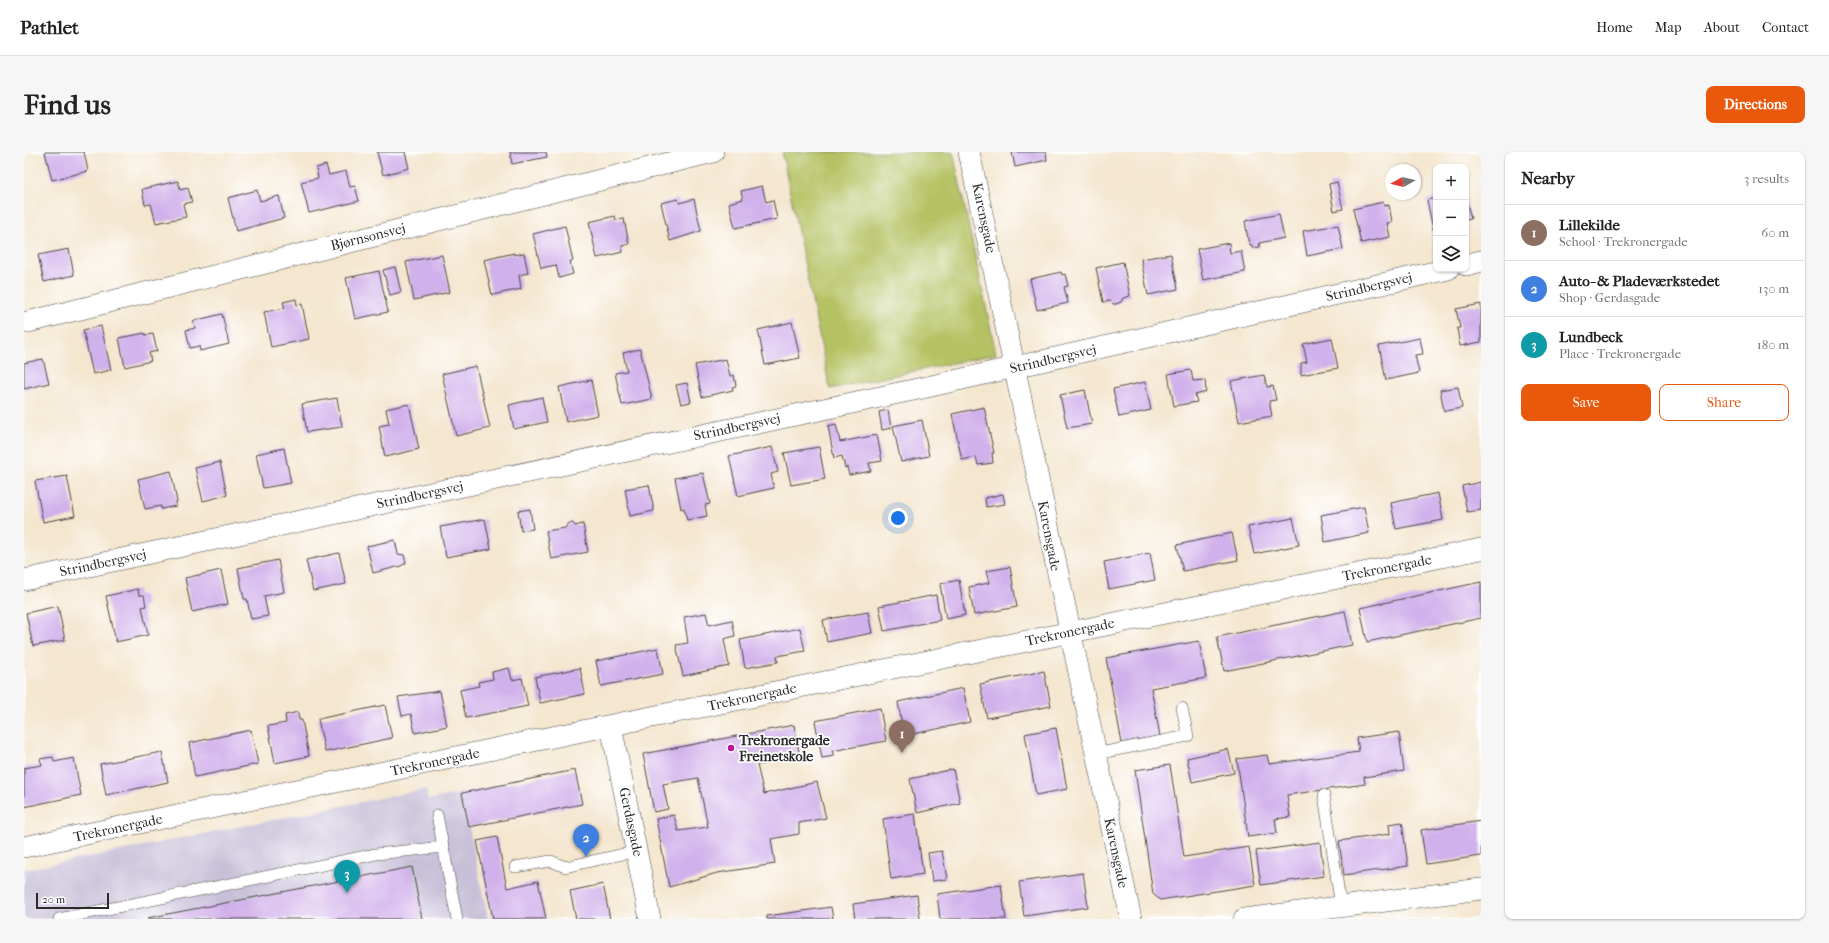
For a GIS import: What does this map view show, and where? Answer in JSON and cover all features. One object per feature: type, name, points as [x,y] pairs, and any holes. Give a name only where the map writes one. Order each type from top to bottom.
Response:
[{"type":"street","name":"Bjørnsonsvej","points":[[24,323],[713,152]]},
{"type":"street","name":"Karensgade","points":[[969,152],[1016,367],[1069,632],[1130,919]]},
{"type":"street","points":[[1469,264],[1481,262]]},
{"type":"street","name":"Strindbergsvej","points":[[24,580],[1016,367],[1435,272]]},
{"type":"street","name":"Trekronergade","points":[[24,847],[1069,632],[1481,549]]},
{"type":"street","name":"Gerdasgade","points":[[611,726],[650,919]]},
{"type":"street","points":[[1244,919],[1481,888]]},
{"type":"lane","points":[[1095,754],[1188,736],[1182,708]]},
{"type":"lane","points":[[1324,795],[1341,907]]},
{"type":"lane","points":[[437,815],[457,919]]},
{"type":"lane","points":[[59,919],[376,854],[444,847]]},
{"type":"lane","points":[[515,867],[551,861],[565,867],[636,851]]},
{"type":"shaded area","points":[[426,789],[428,800],[462,793],[488,919],[24,919],[24,870]]},
{"type":"green space","points":[[953,152],[996,354],[830,389],[782,153]]},
{"type":"building","points":[[45,152],[84,152],[88,171],[52,180]]},
{"type":"building","points":[[377,152],[405,152],[409,168],[383,175]]},
{"type":"building","points":[[510,152],[546,152],[547,157],[512,164]]},
{"type":"building","points":[[1012,152],[1046,152],[1047,160],[1015,167]]},
{"type":"building","points":[[326,165],[329,175],[346,171],[350,187],[355,186],[359,201],[309,213],[301,182],[318,178],[316,168]]},
{"type":"building","points":[[178,181],[180,190],[188,188],[192,202],[183,204],[186,217],[156,223],[151,204],[145,205],[142,189]]},
{"type":"building","points":[[1337,182],[1343,209],[1334,211],[1329,184]]},
{"type":"building","points":[[762,186],[766,202],[773,200],[777,219],[735,228],[729,203],[743,199],[741,191]]},
{"type":"building","points":[[257,190],[260,201],[279,196],[284,218],[236,231],[228,198]]},
{"type":"building","points":[[678,199],[679,203],[694,199],[701,231],[670,241],[661,203]]},
{"type":"building","points":[[1433,199],[1433,229],[1427,200]]},
{"type":"building","points":[[1383,202],[1384,206],[1389,205],[1392,222],[1387,223],[1390,237],[1361,243],[1353,209]]},
{"type":"building","points":[[1279,214],[1284,238],[1259,243],[1260,247],[1252,248],[1251,244],[1249,245],[1245,221]]},
{"type":"building","points":[[615,216],[616,220],[624,219],[629,244],[622,246],[623,252],[597,258],[589,222]]},
{"type":"building","points":[[1338,225],[1343,249],[1307,256],[1303,231]]},
{"type":"building","points":[[565,226],[573,261],[570,261],[573,274],[559,278],[556,265],[541,268],[533,234]]},
{"type":"building","points":[[1229,243],[1230,253],[1241,251],[1245,272],[1203,280],[1197,249]]},
{"type":"building","points":[[69,249],[74,275],[44,282],[38,255]]},
{"type":"building","points":[[514,253],[514,255],[524,253],[528,273],[519,275],[521,289],[492,295],[484,260]]},
{"type":"building","points":[[1171,254],[1178,289],[1148,295],[1141,259]]},
{"type":"building","points":[[442,255],[450,292],[414,300],[406,262]]},
{"type":"building","points":[[1123,262],[1130,296],[1123,298],[1121,302],[1116,304],[1113,304],[1110,301],[1103,302],[1096,268]]},
{"type":"building","points":[[395,267],[401,292],[390,295],[383,270]]},
{"type":"building","points":[[379,271],[388,312],[355,319],[346,278]]},
{"type":"building","points":[[1061,272],[1062,275],[1065,274],[1068,286],[1064,287],[1068,303],[1037,310],[1030,279]]},
{"type":"building","points":[[296,299],[297,305],[302,304],[309,339],[271,347],[264,312],[285,308],[283,302]]},
{"type":"building","points":[[1481,304],[1481,342],[1460,346],[1457,328],[1460,328],[1456,309]]},
{"type":"building","points":[[222,314],[229,344],[200,351],[199,346],[190,348],[186,330],[195,328],[193,321]]},
{"type":"building","points":[[792,322],[800,358],[765,365],[758,330]]},
{"type":"building","points":[[101,326],[111,370],[93,374],[83,330]]},
{"type":"building","points":[[145,333],[145,335],[153,334],[157,351],[149,353],[151,361],[125,367],[119,338]]},
{"type":"building","points":[[1332,338],[1338,368],[1301,375],[1301,363],[1307,362],[1303,344]]},
{"type":"building","points":[[1420,338],[1423,354],[1415,355],[1419,373],[1386,380],[1379,346]]},
{"type":"building","points":[[640,349],[652,399],[622,405],[615,373],[627,371],[623,353]]},
{"type":"building","points":[[43,359],[49,383],[24,389],[24,363]]},
{"type":"building","points":[[726,359],[730,376],[734,375],[736,386],[732,387],[733,390],[702,397],[695,365]]},
{"type":"building","points":[[476,366],[490,428],[456,436],[442,374]]},
{"type":"building","points":[[1191,370],[1193,381],[1205,380],[1206,392],[1195,395],[1197,402],[1174,406],[1168,374]]},
{"type":"building","points":[[1264,375],[1267,387],[1273,386],[1276,400],[1269,401],[1272,416],[1239,422],[1231,381]]},
{"type":"building","points":[[591,380],[598,415],[566,422],[559,387]]},
{"type":"building","points":[[1145,382],[1151,410],[1119,417],[1113,389]]},
{"type":"building","points":[[687,383],[691,402],[681,404],[676,385]]},
{"type":"building","points":[[1458,387],[1462,408],[1444,411],[1440,390]]},
{"type":"building","points":[[1085,390],[1092,424],[1067,428],[1060,395]]},
{"type":"building","points":[[542,397],[547,422],[514,429],[509,405]]},
{"type":"building","points":[[337,398],[342,427],[307,432],[302,404]]},
{"type":"building","points":[[409,404],[419,449],[385,457],[379,426],[389,424],[386,409]]},
{"type":"building","points":[[984,407],[994,453],[992,453],[993,463],[978,465],[976,457],[962,460],[952,414]]},
{"type":"building","points":[[888,410],[891,428],[882,430],[879,412]]},
{"type":"building","points":[[922,420],[929,456],[901,462],[893,426]]},
{"type":"building","points":[[836,424],[840,442],[877,435],[882,461],[869,463],[871,471],[849,475],[847,467],[845,468],[842,456],[834,458],[828,426]]},
{"type":"building","points":[[772,447],[778,472],[771,474],[774,488],[738,496],[729,456]]},
{"type":"building","points":[[819,447],[825,479],[791,485],[784,453]]},
{"type":"building","points":[[284,448],[291,483],[263,488],[256,454]]},
{"type":"building","points":[[220,462],[227,495],[203,501],[195,468]]},
{"type":"building","points":[[171,471],[177,502],[175,503],[176,506],[161,509],[161,506],[145,509],[138,479]]},
{"type":"building","points":[[703,473],[710,504],[705,505],[707,516],[687,520],[684,508],[681,509],[675,478]]},
{"type":"building","points":[[67,476],[75,516],[43,522],[35,481]]},
{"type":"building","points":[[1481,482],[1481,510],[1467,512],[1462,486]]},
{"type":"building","points":[[649,485],[654,511],[630,516],[625,489]]},
{"type":"building","points":[[1438,493],[1443,520],[1396,529],[1391,503]]},
{"type":"building","points":[[1003,494],[1005,504],[986,507],[985,498]]},
{"type":"building","points":[[1364,507],[1369,533],[1325,542],[1321,515]]},
{"type":"building","points":[[530,509],[533,529],[521,531],[518,511]]},
{"type":"building","points":[[1293,518],[1299,545],[1254,554],[1248,527]]},
{"type":"building","points":[[485,519],[491,549],[446,557],[440,527]]},
{"type":"building","points":[[569,523],[573,523],[575,526],[583,524],[588,552],[551,559],[546,531],[565,528]]},
{"type":"building","points":[[1232,533],[1238,560],[1183,571],[1177,545]]},
{"type":"building","points":[[395,540],[398,554],[404,555],[406,563],[401,566],[373,573],[367,546]]},
{"type":"building","points":[[339,553],[346,584],[313,591],[306,560]]},
{"type":"building","points":[[1150,553],[1155,580],[1109,589],[1104,562]]},
{"type":"building","points":[[278,560],[284,592],[264,596],[268,616],[251,619],[247,599],[244,599],[238,568]]},
{"type":"building","points":[[1010,567],[1017,607],[974,615],[969,587],[989,583],[986,571]]},
{"type":"building","points":[[221,570],[228,604],[192,612],[185,578]]},
{"type":"building","points":[[959,580],[965,615],[946,619],[940,584]]},
{"type":"building","points":[[1481,582],[1481,618],[1367,642],[1360,608]]},
{"type":"building","points":[[138,589],[139,595],[144,595],[146,606],[142,607],[148,635],[116,642],[106,596]]},
{"type":"building","points":[[936,595],[940,620],[884,631],[879,606]]},
{"type":"building","points":[[58,606],[65,640],[33,646],[26,613]]},
{"type":"building","points":[[1345,611],[1352,645],[1224,671],[1217,637]]},
{"type":"building","points":[[868,612],[872,633],[827,642],[823,620]]},
{"type":"building","points":[[706,613],[709,625],[732,620],[735,636],[724,639],[729,666],[683,676],[676,645],[688,643],[684,617]]},
{"type":"building","points":[[800,628],[805,651],[777,656],[778,662],[745,668],[740,640]]},
{"type":"building","points":[[1199,641],[1206,678],[1151,688],[1160,736],[1122,743],[1106,658]]},
{"type":"building","points":[[658,648],[663,674],[601,686],[596,661]]},
{"type":"building","points":[[509,668],[512,680],[522,678],[528,706],[466,718],[460,690],[479,686],[478,682],[493,679],[492,672]]},
{"type":"building","points":[[580,668],[585,694],[540,703],[535,677]]},
{"type":"building","points":[[1044,671],[1051,706],[987,718],[980,684]]},
{"type":"building","points":[[963,688],[970,722],[904,736],[898,702]]},
{"type":"building","points":[[440,691],[447,726],[415,733],[411,714],[402,716],[398,697]]},
{"type":"building","points":[[385,705],[392,738],[325,752],[318,719]]},
{"type":"building","points":[[880,708],[886,741],[832,751],[834,756],[822,758],[815,721]]},
{"type":"building","points":[[298,712],[299,720],[302,720],[309,756],[275,763],[268,726],[286,723],[285,715]]},
{"type":"building","points":[[794,725],[800,757],[757,765],[764,794],[817,782],[826,818],[799,823],[799,834],[771,839],[775,864],[717,873],[669,887],[656,819],[674,815],[678,831],[708,827],[698,778],[663,784],[668,809],[654,812],[643,754]]},
{"type":"building","points":[[1056,728],[1067,789],[1036,795],[1025,734]]},
{"type":"building","points":[[251,730],[258,764],[195,777],[189,743]]},
{"type":"building","points":[[1399,732],[1404,771],[1364,777],[1365,784],[1287,795],[1290,817],[1275,819],[1277,833],[1248,837],[1237,759],[1267,755],[1269,764],[1359,752],[1357,738]]},
{"type":"building","points":[[1228,749],[1234,773],[1192,782],[1187,758]]},
{"type":"building","points":[[162,752],[168,782],[106,795],[100,764]]},
{"type":"building","points":[[53,757],[54,762],[74,758],[81,795],[24,807],[24,768],[42,765],[40,759]]},
{"type":"building","points":[[1170,765],[1184,857],[1249,847],[1255,885],[1160,900],[1153,894],[1135,770]]},
{"type":"building","points":[[953,769],[960,803],[917,813],[910,779]]},
{"type":"building","points":[[575,770],[582,804],[469,827],[462,793]]},
{"type":"building","points":[[915,814],[923,874],[891,879],[883,819]]},
{"type":"building","points":[[1481,821],[1481,856],[1426,864],[1421,830]]},
{"type":"building","points":[[1402,822],[1408,866],[1344,875],[1339,841],[1390,834],[1389,824]]},
{"type":"building","points":[[497,837],[507,888],[538,881],[546,919],[493,919],[477,841]]},
{"type":"building","points":[[1320,842],[1324,876],[1261,885],[1256,851]]},
{"type":"building","points":[[942,851],[947,879],[932,881],[928,853]]},
{"type":"building","points":[[412,867],[422,919],[147,919],[147,918]]},
{"type":"building","points":[[1083,873],[1088,907],[1024,916],[1019,882]]},
{"type":"building","points":[[603,884],[610,919],[576,919],[570,891]]},
{"type":"building","points":[[1001,885],[1006,919],[940,919],[937,894]]},
{"type":"building","points":[[917,895],[920,919],[855,919],[853,904]]},
{"type":"building","points":[[831,907],[833,919],[767,919],[767,916]]},
{"type":"place","name":"Trekronergade Freinetskole","points":[[731,748]]},
{"type":"place","name":"Lillekilde","points":[[902,753]]},
{"type":"place","name":"Auto- & Pladeværkstedet","points":[[586,857]]},
{"type":"place","name":"Lundbeck","points":[[347,893]]}]
